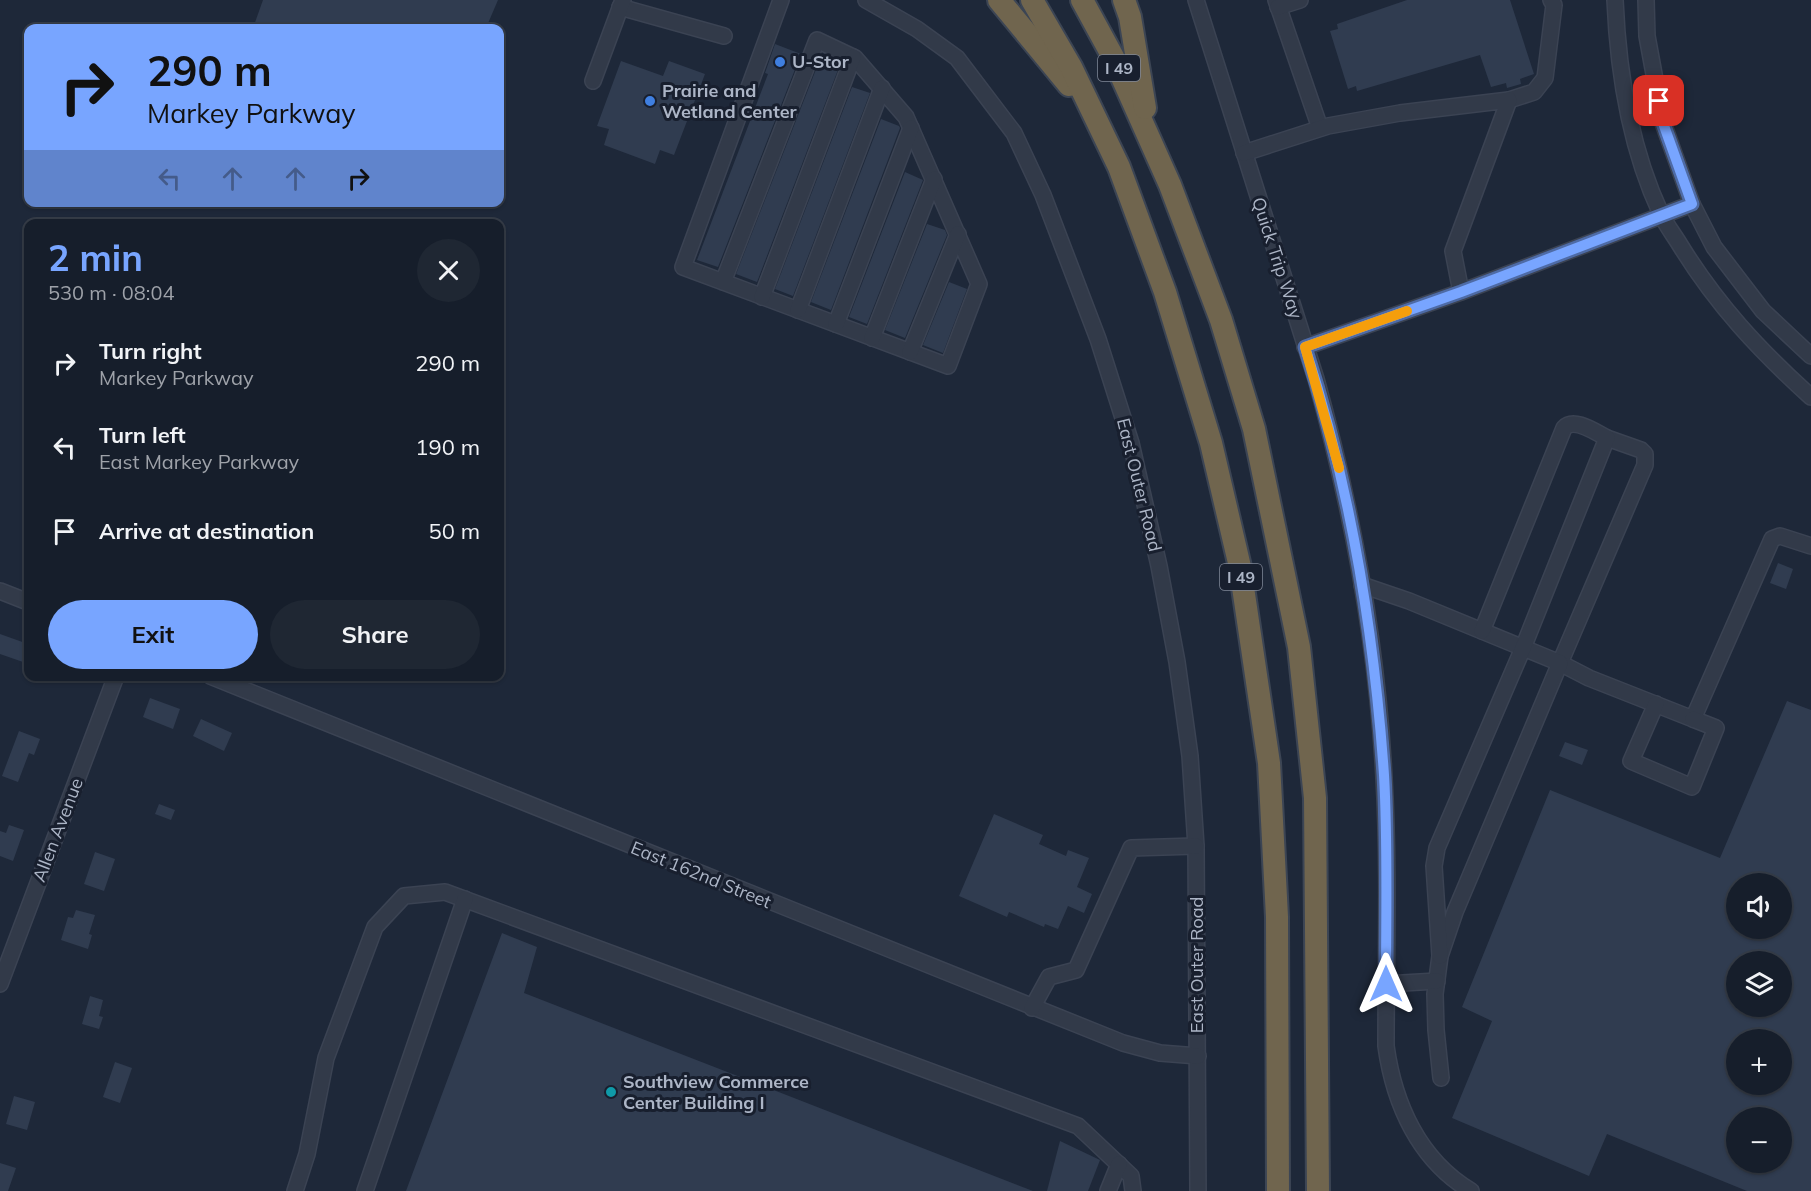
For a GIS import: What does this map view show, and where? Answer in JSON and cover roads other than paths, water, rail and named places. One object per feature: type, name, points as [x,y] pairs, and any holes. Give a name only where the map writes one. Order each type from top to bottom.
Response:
[{"type":"highway","points":[[999,0],[1096,118]]},
{"type":"highway","name":"I 49","points":[[1032,0],[1071,67],[1119,167],[1165,292],[1211,443],[1240,567],[1269,763],[1276,917],[1278,1191]]},
{"type":"highway","name":"I 49","points":[[1082,0],[1113,57],[1170,185],[1221,320],[1254,429],[1299,647],[1315,798],[1318,1191]]},
{"type":"highway","points":[[1124,0],[1130,17],[1150,139]]},
{"type":"street","points":[[723,282],[817,40],[853,57],[906,117],[979,284],[948,366],[762,297],[683,267],[781,0]]},
{"type":"street","name":"East Outer Road","points":[[866,0],[917,29],[957,58],[1014,133],[1051,218],[1098,339],[1124,422],[1160,566],[1186,724],[1196,846],[1198,1191]]},
{"type":"street","name":"Quick Trip Way","points":[[1196,0],[1305,347],[1332,439],[1353,530],[1376,684],[1384,776],[1386,1046],[1389,1072],[1396,1097],[1407,1121],[1429,1154],[1447,1173],[1471,1191]]},
{"type":"street","points":[[1300,0],[1277,4],[1320,128]]},
{"type":"street","points":[[1244,153],[1320,128],[1400,113],[1509,100],[1534,92],[1545,78],[1554,5],[1551,0]]},
{"type":"street","points":[[1615,0],[1617,41],[1627,102],[1641,160],[1661,214],[1709,290],[1767,357],[1811,397]]},
{"type":"street","points":[[1646,0],[1647,36],[1663,123],[1692,204],[1714,247],[1763,311],[1811,356]]},
{"type":"street","points":[[593,81],[622,3],[724,36]]},
{"type":"street","points":[[762,297],[853,57]]},
{"type":"street","points":[[798,310],[882,88]]},
{"type":"street","points":[[1461,292],[1453,251],[1509,100]]},
{"type":"street","points":[[836,324],[911,128]]},
{"type":"street","points":[[872,338],[934,179]]},
{"type":"street","points":[[1305,347],[1461,292],[1692,204]]},
{"type":"street","points":[[910,352],[958,234]]},
{"type":"street","points":[[1440,956],[1455,912],[1645,465],[1645,454],[1641,450],[1574,423],[1564,428],[1482,631]]},
{"type":"street","points":[[1441,1078],[1436,1030],[1440,956],[1434,858],[1523,648],[1607,438]]},
{"type":"street","points":[[1694,719],[1772,539],[1780,536],[1811,546]]},
{"type":"street","points":[[1362,585],[1409,601],[1560,663],[1589,678],[1656,704],[1716,728],[1692,787],[1631,761],[1656,704]]},
{"type":"street","points":[[0,591],[24,600]]},
{"type":"street","name":"Allen Avenue","points":[[0,984],[114,681]]},
{"type":"street","name":"East 162nd Street","points":[[222,681],[1032,1008],[1141,1049],[1198,1056]]},
{"type":"street","points":[[1032,1008],[1049,977],[1076,970],[1131,848],[1196,846]]},
{"type":"street","points":[[295,1191],[307,1154],[326,1058],[375,927],[404,896],[445,892],[1078,1126],[1131,1176],[1133,1191]]},
{"type":"street","points":[[365,1191],[465,899]]},
{"type":"street","points":[[1386,984],[1437,981]]},
{"type":"street","points":[[1108,1191],[1119,1164]]},
{"type":"place","name":"U-Stor","points":[[780,62]]},
{"type":"place","name":"Prairie and Wetland Center","points":[[650,101]]},
{"type":"place","name":"Southview Commerce Center Building I","points":[[611,1092]]}]
